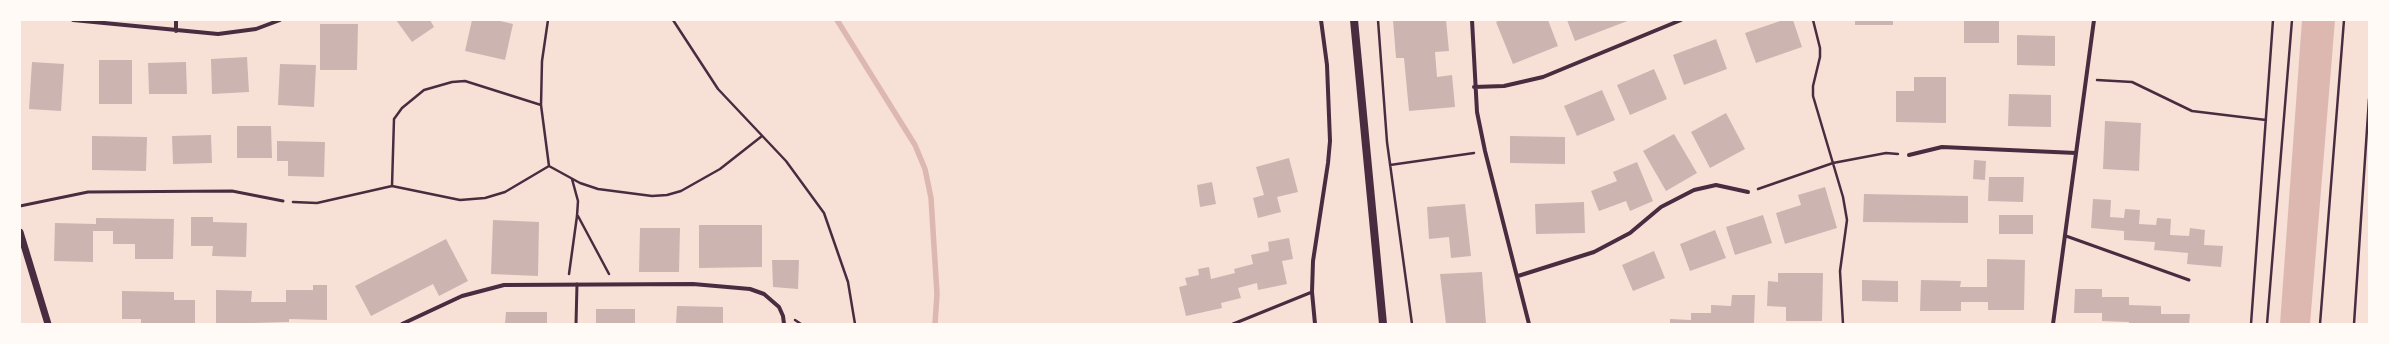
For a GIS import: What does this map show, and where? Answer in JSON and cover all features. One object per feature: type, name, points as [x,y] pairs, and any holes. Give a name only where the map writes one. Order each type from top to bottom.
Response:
[{"type":"main road","points":[[1354,20],[1383,324]]},
{"type":"street","points":[[73,20],[176,31],[238,33],[256,29],[280,20]]},
{"type":"street","points":[[176,20],[176,31]]},
{"type":"street","points":[[1315,324],[1312,292],[1312,261],[1328,163],[1330,141],[1327,65],[1321,20]]},
{"type":"street","points":[[1472,20],[1474,87],[1485,151],[1529,324]]},
{"type":"street","points":[[1474,87],[1504,86],[1543,78],[1681,20]]},
{"type":"street","points":[[2054,324],[2085,79],[2094,20]]},
{"type":"street","points":[[1909,154],[1942,147],[2076,153]]},
{"type":"street","points":[[1518,276],[1601,249],[1630,233],[1662,207],[1694,190],[1716,185],[1748,192]]},
{"type":"street","points":[[20,232],[48,324]]},
{"type":"street","points":[[402,324],[479,290],[504,285],[693,284],[750,289],[773,300],[783,316],[784,324]]},
{"type":"lane","points":[[20,206],[88,192],[232,191],[283,200]]},
{"type":"lane","points":[[2066,236],[2189,280]]},
{"type":"lane","points":[[576,324],[577,284]]},
{"type":"lane","points":[[1233,324],[1312,292]]},
{"type":"path","points":[[548,20],[542,61],[541,105],[549,166]]},
{"type":"path","points":[[673,20],[718,89],[786,160],[824,213],[835,239],[848,282],[855,324]]},
{"type":"path","points":[[1378,20],[1384,118],[1412,324]]},
{"type":"path","points":[[1813,20],[1820,57],[1813,86],[1813,96],[1833,163],[1847,220],[1840,272],[1843,324]]},
{"type":"path","points":[[2251,324],[2273,20]]},
{"type":"path","points":[[2267,324],[2292,20]]},
{"type":"path","points":[[2320,324],[2344,20]]},
{"type":"path","points":[[2085,79],[2132,82],[2181,108],[2192,111],[2266,120]]},
{"type":"path","points":[[392,186],[394,119],[402,108],[424,90],[452,82],[465,82],[541,105]]},
{"type":"path","points":[[2354,324],[2369,99]]},
{"type":"path","points":[[549,166],[572,178],[598,188],[652,196],[667,195],[681,191],[720,169],[762,136]]},
{"type":"path","points":[[1390,165],[1485,151]]},
{"type":"path","points":[[1748,192],[1833,163],[1886,153],[1909,154]]},
{"type":"path","points":[[283,200],[317,203],[392,186],[460,200],[485,198],[505,192],[549,166]]},
{"type":"path","points":[[568,285],[578,216],[578,201],[572,178]]},
{"type":"path","points":[[578,216],[614,284]]},
{"type":"shaded area","points":[[2302,20],[2335,20],[2310,324],[2280,324]]},
{"type":"building","points":[[396,20],[430,20],[434,27],[412,42]]},
{"type":"building","points":[[472,20],[496,20],[513,24],[505,60],[465,51]]},
{"type":"building","points":[[1393,20],[1446,20],[1449,51],[1435,52],[1437,77],[1452,75],[1455,107],[1409,111],[1404,58],[1396,58]]},
{"type":"building","points":[[1500,20],[1548,20],[1558,46],[1513,64],[1496,22]]},
{"type":"building","points":[[1567,20],[1630,20],[1575,41]]},
{"type":"building","points":[[1783,20],[1793,20],[1802,47],[1756,63],[1745,33]]},
{"type":"building","points":[[1855,20],[1893,20],[1893,25],[1855,25]]},
{"type":"building","points":[[1964,20],[1999,20],[1999,43],[1964,43]]},
{"type":"building","points":[[320,24],[358,24],[357,70],[320,70]]},
{"type":"building","points":[[2017,35],[2055,36],[2055,66],[2017,65]]},
{"type":"building","points":[[1716,39],[1727,69],[1684,85],[1673,55]]},
{"type":"building","points":[[247,57],[249,92],[212,94],[211,59]]},
{"type":"building","points":[[99,60],[132,60],[132,104],[99,104]]},
{"type":"building","points":[[32,62],[64,64],[61,111],[29,109]]},
{"type":"building","points":[[186,62],[187,94],[149,94],[148,63]]},
{"type":"building","points":[[280,64],[316,65],[314,107],[278,105]]},
{"type":"building","points":[[1654,69],[1667,99],[1630,115],[1617,85]]},
{"type":"building","points":[[1914,77],[1946,77],[1946,123],[1896,122],[1896,91],[1914,91]]},
{"type":"building","points":[[1602,90],[1615,120],[1577,136],[1564,106]]},
{"type":"building","points":[[2009,94],[2051,95],[2051,127],[2008,126]]},
{"type":"building","points":[[1726,113],[1745,149],[1710,168],[1691,132]]},
{"type":"building","points":[[2105,121],[2141,123],[2139,171],[2103,169]]},
{"type":"building","points":[[237,126],[271,126],[272,158],[237,158]]},
{"type":"building","points":[[1674,134],[1697,173],[1666,191],[1643,151]]},
{"type":"building","points":[[211,135],[212,163],[173,164],[172,136]]},
{"type":"building","points":[[92,136],[147,137],[146,171],[92,170]]},
{"type":"building","points":[[1510,136],[1565,137],[1565,164],[1510,163]]},
{"type":"building","points":[[277,141],[325,142],[324,177],[288,176],[288,161],[277,161]]},
{"type":"building","points":[[1289,158],[1298,192],[1277,197],[1281,212],[1258,218],[1253,198],[1264,195],[1256,167]]},
{"type":"building","points":[[1974,160],[1986,161],[1985,180],[1973,179]]},
{"type":"building","points":[[1637,162],[1653,201],[1630,211],[1626,201],[1599,211],[1591,191],[1617,181],[1613,172]]},
{"type":"building","points":[[1989,177],[2024,177],[2023,202],[1988,201]]},
{"type":"building","points":[[1212,182],[1216,204],[1200,207],[1197,185]]},
{"type":"building","points":[[1825,187],[1837,228],[1785,244],[1776,213],[1801,205],[1798,195]]},
{"type":"building","points":[[1864,194],[1968,196],[1968,223],[1863,222]]},
{"type":"building","points":[[2093,199],[2111,200],[2110,217],[2124,218],[2125,209],[2140,210],[2139,224],[2156,225],[2157,218],[2171,219],[2170,235],[2189,236],[2190,228],[2205,230],[2204,245],[2223,246],[2221,267],[2187,264],[2188,253],[2154,250],[2155,242],[2124,240],[2124,231],[2091,228]]},
{"type":"building","points":[[1584,202],[1585,233],[1536,234],[1535,204]]},
{"type":"building","points":[[1465,204],[1471,256],[1451,258],[1449,237],[1429,239],[1427,207]]},
{"type":"building","points":[[1763,215],[1772,243],[1735,255],[1726,227]]},
{"type":"building","points":[[1999,215],[2033,215],[2033,234],[1999,234]]},
{"type":"building","points":[[191,217],[213,217],[213,222],[247,223],[246,257],[212,256],[213,246],[191,246]]},
{"type":"building","points":[[96,218],[174,219],[173,259],[135,259],[135,244],[113,244],[113,231],[93,231],[93,262],[54,261],[55,223],[96,224]]},
{"type":"building","points":[[493,220],[539,222],[538,276],[491,274]]},
{"type":"building","points":[[699,225],[762,225],[762,267],[699,268]]},
{"type":"building","points":[[640,228],[680,228],[679,272],[639,272]]},
{"type":"building","points":[[1715,230],[1726,258],[1690,271],[1680,244]]},
{"type":"building","points":[[1289,238],[1293,259],[1282,261],[1287,284],[1258,290],[1257,283],[1238,288],[1241,298],[1221,303],[1222,308],[1186,316],[1179,287],[1187,285],[1185,278],[1199,275],[1198,269],[1209,267],[1211,279],[1235,273],[1234,269],[1253,264],[1251,255],[1269,251],[1268,242]]},
{"type":"building","points":[[446,239],[468,281],[439,296],[433,284],[371,316],[355,286]]},
{"type":"building","points":[[1654,251],[1665,278],[1633,291],[1622,265]]},
{"type":"building","points":[[1987,259],[2025,260],[2024,310],[1988,310],[1988,302],[1961,302],[1961,311],[1920,311],[1921,280],[1961,281],[1960,287],[1987,287]]},
{"type":"building","points":[[772,260],[799,260],[798,289],[773,287]]},
{"type":"building","points":[[1482,272],[1486,324],[1446,324],[1440,274]]},
{"type":"building","points":[[1778,273],[1823,273],[1822,321],[1786,321],[1786,307],[1767,306],[1768,281],[1778,282]]},
{"type":"building","points":[[1862,280],[1898,281],[1898,302],[1862,301]]},
{"type":"building","points":[[313,285],[327,285],[327,320],[289,319],[289,322],[216,324],[216,290],[252,291],[251,302],[286,302],[286,290],[313,290]]},
{"type":"building","points":[[2075,289],[2102,289],[2102,297],[2129,297],[2129,305],[2161,306],[2161,314],[2190,314],[2189,324],[2129,324],[2129,322],[2102,321],[2102,313],[2074,313]]},
{"type":"building","points":[[122,291],[174,292],[174,300],[195,300],[195,324],[141,324],[141,319],[122,319]]},
{"type":"building","points":[[1732,295],[1755,295],[1754,324],[1670,324],[1670,319],[1691,320],[1691,313],[1711,313],[1711,305],[1731,306]]},
{"type":"building","points":[[677,306],[723,307],[723,324],[676,324]]},
{"type":"building","points":[[596,309],[635,309],[635,324],[596,324]]},
{"type":"building","points":[[506,312],[547,312],[547,324],[505,324]]},
{"type":"waterway","points":[[837,20],[915,145],[925,169],[931,198],[937,294],[935,324]]}]
